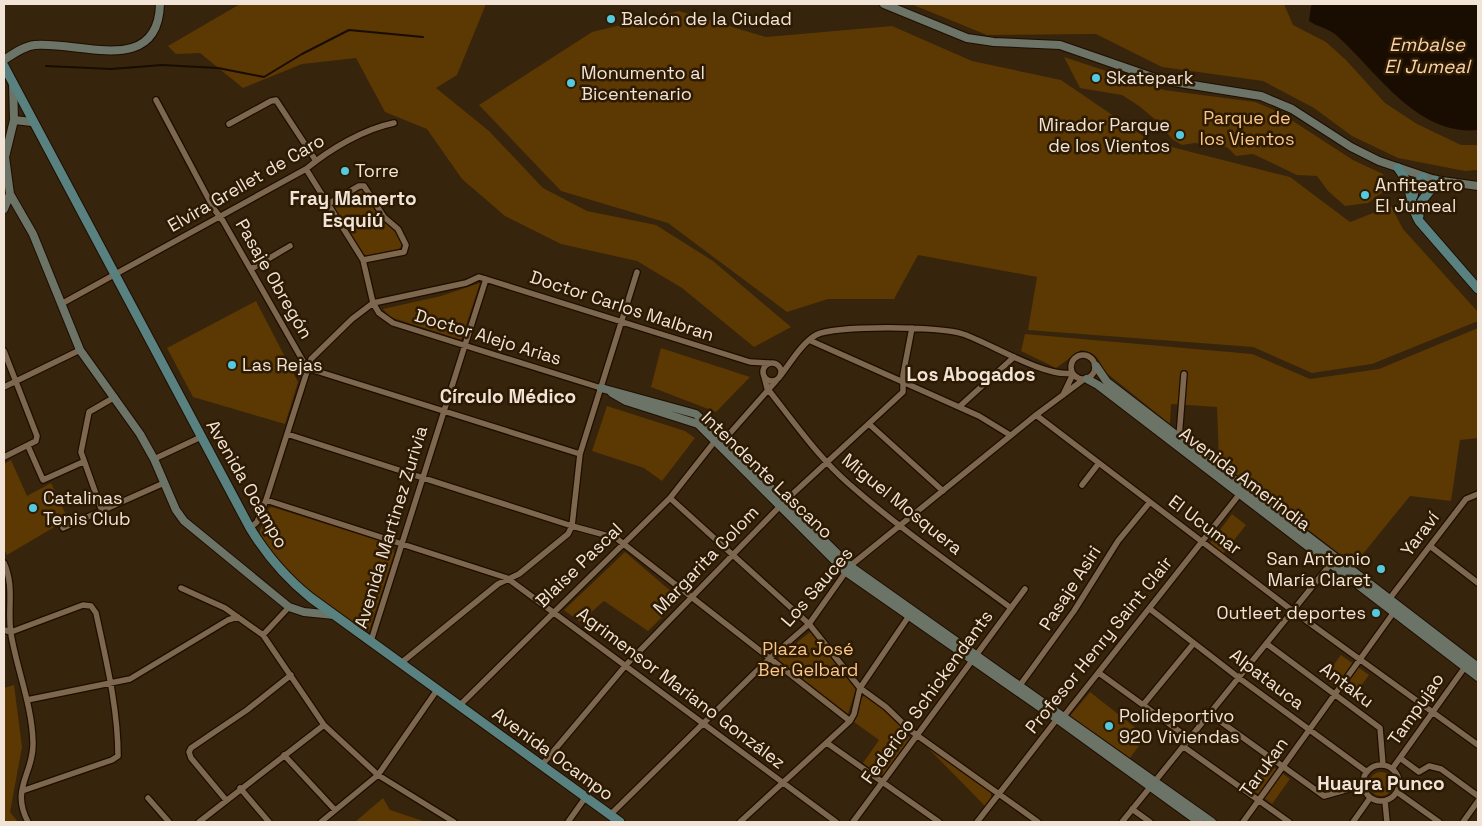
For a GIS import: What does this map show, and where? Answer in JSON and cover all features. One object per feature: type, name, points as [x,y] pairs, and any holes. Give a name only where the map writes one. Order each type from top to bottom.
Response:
[{"type":"main road","points":[[4,60],[34,45],[91,50],[131,48],[143,43],[155,33],[160,20],[160,4]]},
{"type":"main road","points":[[884,4],[967,38],[994,42],[1060,46],[1156,78],[1261,96],[1292,109],[1351,147],[1398,168],[1435,180],[1478,186]]},
{"type":"main road","name":"Avenida Ocampo","points":[[4,66],[32,122],[265,553],[282,572],[311,598],[620,822]]},
{"type":"main road","points":[[12,83],[14,120],[5,157],[10,194],[19,208],[63,303],[80,350],[94,373],[127,413],[154,459],[176,510],[184,521],[289,606],[304,612],[334,614]]},
{"type":"main road","points":[[14,120],[32,122]]},
{"type":"main road","points":[[1398,168],[1407,179],[1413,199]]},
{"type":"main road","points":[[1423,177],[1415,187],[1413,209],[1419,221],[1478,289]]},
{"type":"main road","points":[[1419,221],[1420,203],[1423,197],[1432,190],[1435,180]]},
{"type":"main road","points":[[10,194],[4,210],[19,208]]},
{"type":"main road","points":[[1096,366],[1107,382],[1179,437],[1242,491]]},
{"type":"main road","name":"Avenida Amerindia","points":[[1085,380],[1094,382],[1242,491],[1387,602],[1394,612],[1478,677]]},
{"type":"main road","name":"Intendente Lascano","points":[[601,388],[696,414],[724,440],[782,503]]},
{"type":"main road","name":"Intendente Lascano","points":[[601,388],[626,401],[693,421],[782,503],[848,569],[1060,717],[1153,785],[1199,822]]},
{"type":"main road","points":[[304,612],[312,604],[311,598]]},
{"type":"main road","points":[[1387,602],[1478,667]]},
{"type":"main road","name":"Intendente Lascano","points":[[1153,785],[1212,822]]},
{"type":"street","name":"Pasaje Obregón","points":[[156,100],[219,216],[307,368]]},
{"type":"street","points":[[229,124],[276,100],[316,160]]},
{"type":"street","name":"Elvira Grellet de Caro","points":[[63,303],[306,169],[316,160],[376,126],[394,123]]},
{"type":"street","points":[[306,169],[363,260],[373,303]]},
{"type":"street","points":[[328,204],[359,186],[364,186],[384,217],[402,235],[406,245],[404,252],[363,260]]},
{"type":"street","points":[[251,269],[290,246]]},
{"type":"street","points":[[401,663],[507,578],[519,574],[568,534],[572,526],[580,454],[637,272]]},
{"type":"street","points":[[250,528],[257,522],[266,500],[310,359],[373,303],[466,283],[479,277],[486,279]]},
{"type":"street","name":"Doctor Carlos Malbran","points":[[486,279],[750,362],[772,363]]},
{"type":"street","name":"Avenida Martinez Zurivia","points":[[371,641],[486,279]]},
{"type":"street","name":"Doctor Alejo Arias","points":[[373,303],[379,313],[393,323],[601,388]]},
{"type":"street","points":[[715,441],[724,440],[810,340],[827,331],[912,328],[941,329],[962,333],[1014,357],[1054,372],[1072,374],[1085,380],[1093,376],[1096,366],[1092,359],[1085,355],[1078,356],[1064,369],[1054,372]]},
{"type":"street","name":"Margarita Colom","points":[[541,766],[626,664],[782,503],[903,392],[903,375],[912,328]]},
{"type":"street","points":[[810,340],[959,407],[1010,436]]},
{"type":"street","points":[[4,387],[80,350]]},
{"type":"street","points":[[4,351],[37,436],[36,441],[4,457]]},
{"type":"street","points":[[959,407],[1014,357]]},
{"type":"street","points":[[767,388],[764,373],[772,363],[786,362],[793,358]]},
{"type":"street","name":"Doctor Carlos Malbran","points":[[750,362],[764,373]]},
{"type":"street","points":[[1072,362],[1072,374]]},
{"type":"street","points":[[772,363],[781,368],[781,375]]},
{"type":"street","points":[[307,368],[580,454]]},
{"type":"street","points":[[764,373],[769,380],[776,381]]},
{"type":"street","name":"Los Sauces","points":[[1063,395],[1072,374]]},
{"type":"street","points":[[1179,437],[1184,374]]},
{"type":"street","name":"Los Sauces","points":[[610,815],[769,659],[809,624],[848,569],[1036,415],[1085,380]]},
{"type":"street","name":"Miguel Mosquera","points":[[767,388],[827,462],[849,484],[901,526],[1011,608]]},
{"type":"street","points":[[102,511],[81,452],[88,412],[114,397]]},
{"type":"street","name":"El Ucumar","points":[[1036,415],[1293,611],[1478,745]]},
{"type":"street","points":[[869,424],[943,491]]},
{"type":"street","points":[[286,434],[572,526],[608,535],[623,542],[850,721]]},
{"type":"street","points":[[154,459],[201,437]]},
{"type":"street","name":"Blaise Pascal","points":[[459,706],[553,611],[670,498],[715,441]]},
{"type":"street","points":[[28,446],[43,480],[83,462]]},
{"type":"street","points":[[1082,485],[1099,463]]},
{"type":"street","points":[[63,528],[164,483]]},
{"type":"street","name":"Profesor Henry Saint Clair","points":[[977,822],[1060,717],[1099,673],[1242,491]]},
{"type":"street","name":"Yaraví","points":[[1387,602],[1466,498],[1477,495]]},
{"type":"street","points":[[670,498],[809,624],[860,688],[886,707],[917,735],[1038,822]]},
{"type":"street","name":"Agrimensor Mariano González","points":[[266,500],[507,578],[626,664],[836,822]]},
{"type":"street","name":"Pasaje Asiri","points":[[1018,688],[1074,611],[1118,541],[1150,502]]},
{"type":"street","points":[[1430,546],[1478,583]]},
{"type":"street","points":[[1122,822],[1334,561]]},
{"type":"street","points":[[4,563],[12,590],[11,632],[28,700],[33,750],[20,800],[28,822]]},
{"type":"street","points":[[182,588],[225,608],[263,636],[324,724],[378,775],[454,822]]},
{"type":"street","name":"Federico Schickendants","points":[[853,822],[1025,589]]},
{"type":"street","points":[[4,630],[11,632],[83,606],[91,606],[96,613],[111,684],[118,756],[22,791]]},
{"type":"street","points":[[263,636],[289,606]]},
{"type":"street","name":"Alpatauca","points":[[1150,609],[1239,678],[1367,772]]},
{"type":"street","points":[[1310,730],[1394,612]]},
{"type":"street","points":[[740,822],[850,721],[854,714],[860,688],[911,613]]},
{"type":"street","points":[[28,700],[130,679],[219,625],[238,617]]},
{"type":"street","points":[[1143,705],[1194,643]]},
{"type":"street","name":"Antaku","points":[[1267,644],[1380,728],[1384,765]]},
{"type":"street","name":"Tampujao","points":[[1392,769],[1465,667]]},
{"type":"street","points":[[1099,673],[1190,739]]},
{"type":"street","points":[[226,800],[191,758],[189,752],[191,748],[246,710],[291,675]]},
{"type":"street","points":[[321,822],[378,775],[437,690]]},
{"type":"street","points":[[1210,714],[1282,768],[1324,796],[1363,785]]},
{"type":"street","points":[[199,822],[324,724]]},
{"type":"street","name":"Tarukan","points":[[1244,822],[1310,730]]},
{"type":"street","points":[[827,742],[939,822]]},
{"type":"street","points":[[1184,747],[1289,822]]},
{"type":"street","points":[[284,755],[336,810]]},
{"type":"street","points":[[1400,758],[1419,772],[1429,766],[1441,769],[1478,796]]},
{"type":"street","points":[[1384,765],[1392,769],[1400,782],[1398,792],[1385,801],[1370,798],[1363,785],[1367,772],[1377,766],[1384,765]]},
{"type":"street","points":[[240,788],[269,822]]},
{"type":"street","points":[[1398,792],[1439,822]]},
{"type":"street","points":[[148,798],[169,822]]},
{"type":"street","points":[[568,822],[585,798]]},
{"type":"street","points":[[1353,822],[1370,798]]},
{"type":"street","points":[[1385,801],[1387,822]]},
{"type":"street","points":[[1463,822],[1478,801]]},
{"type":"street","points":[[1132,810],[1150,822]]},
{"type":"green space","points":[[240,4],[486,4],[457,75],[436,88],[489,131],[543,188],[587,211],[656,225],[713,261],[791,327],[754,347],[682,288],[637,261],[561,244],[505,216],[462,179],[427,129],[385,112],[356,58],[302,64],[243,88],[200,53],[176,54],[168,46]]},
{"type":"green space","points":[[911,4],[1284,4],[1293,25],[1326,42],[1346,60],[1385,103],[1417,124],[1461,145],[1478,145],[1478,170],[1465,171],[1398,158],[1352,136],[1314,108],[1263,81],[1162,67],[1096,34],[987,35]]},
{"type":"green space","points":[[679,11],[766,37],[892,26],[972,61],[1061,80],[1152,142],[1290,177],[1350,222],[1391,206],[1403,229],[1478,312],[1478,321],[1372,364],[1312,373],[1253,347],[1028,330],[1037,277],[918,255],[894,299],[828,299],[787,312],[668,223],[561,191],[479,105],[592,32]]},
{"type":"green space","name":"Parque de los Vientos","points":[[1064,57],[1164,90],[1255,102],[1279,112],[1353,160],[1383,174],[1387,189],[1368,203],[1345,206],[1328,191],[1317,176],[1297,175],[1253,154],[1236,156],[1227,147],[1195,143],[1182,145],[1172,139],[1157,121],[1139,106],[1122,95],[1080,88]]},
{"type":"green space","points":[[363,189],[382,218],[398,234],[402,244],[399,250],[368,256],[361,253],[333,206]]},
{"type":"green space","points":[[480,283],[461,340],[390,317],[383,309],[441,296]]},
{"type":"green space","name":"Las Rejas","points":[[256,301],[298,382],[285,424],[193,397],[167,348]]},
{"type":"green space","points":[[1478,328],[1478,438],[1460,440],[1451,501],[1410,496],[1354,565],[1219,461],[1217,407],[1171,404],[1170,424],[1104,371],[1098,359],[1090,352],[1081,350],[1056,368],[1021,351],[1025,334],[1252,354],[1310,379],[1379,369]]},
{"type":"green space","points":[[661,348],[750,377],[716,412],[651,387]]},
{"type":"green space","points":[[607,406],[685,431],[695,438],[662,481],[644,468],[592,451]]},
{"type":"green space","name":"Catalinas Tenis Club","points":[[11,460],[27,496],[51,483],[68,519],[7,555],[4,549],[4,464]]},
{"type":"green space","points":[[272,507],[393,545],[394,554],[369,631],[363,630],[305,588],[268,548],[259,533],[269,508]]},
{"type":"green space","points":[[1232,514],[1246,525],[1223,554],[1210,543]]},
{"type":"green space","points":[[625,552],[680,599],[648,631],[604,601],[580,622],[564,610]]},
{"type":"green space","name":"Plaza José Ber Gelbard","points":[[810,632],[856,689],[848,714],[778,662],[779,657]]},
{"type":"green space","points":[[1341,655],[1369,675],[1352,698],[1324,678]]},
{"type":"green space","points":[[14,685],[22,747],[10,812],[18,822],[4,822],[4,688]]},
{"type":"green space","name":"Polideportivo 920 Viviendas","points":[[1090,692],[1146,736],[1130,758],[1070,716]]},
{"type":"green space","points":[[865,695],[893,717],[910,738],[884,775],[877,774],[863,763],[879,740],[854,722],[861,698]]},
{"type":"green space","points":[[926,746],[991,793],[991,798],[985,806]]},
{"type":"green space","points":[[1267,762],[1290,779],[1272,804],[1249,787]]},
{"type":"green space","points":[[1381,772],[1386,773],[1392,779],[1392,789],[1386,795],[1381,796],[1376,795],[1370,789],[1369,784],[1370,779],[1376,773]]},
{"type":"green space","points":[[383,798],[390,810],[426,822],[355,822]]},
{"type":"water","name":"Embalse El Jumeal","points":[[1314,4],[1478,4],[1478,130],[1456,129],[1435,123],[1417,112],[1399,98],[1336,35],[1309,21],[1311,6]]},
{"type":"waterway","points":[[46,66],[111,69],[162,65],[218,68],[264,77],[302,54],[349,30],[423,37]]},
{"type":"place","name":"Balcón de la Ciudad","points":[[611,19]]},
{"type":"place","name":"Skatepark","points":[[1096,78]]},
{"type":"place","name":"Monumento al Bicentenario","points":[[571,83]]},
{"type":"place","name":"Mirador Parque de los Vientos","points":[[1180,135]]},
{"type":"place","name":"Torre","points":[[345,171]]},
{"type":"place","name":"Anfiteatro El Jumeal","points":[[1365,195]]},
{"type":"place","name":"Las Rejas","points":[[232,365]]},
{"type":"place","name":"Catalinas Tenis Club","points":[[33,508]]},
{"type":"place","name":"San Antonio María Claret","points":[[1381,569]]},
{"type":"place","name":"Outleet deportes","points":[[1376,613]]},
{"type":"place","name":"Polideportivo 920 Viviendas","points":[[1109,726]]},
{"type":"district","name":"Fray Mamerto Esquiú","points":[[353,209]]},
{"type":"district","name":"Los Abogados","points":[[971,374]]},
{"type":"district","name":"Círculo Médico","points":[[508,396]]},
{"type":"district","name":"Huayra Punco","points":[[1381,783]]}]
